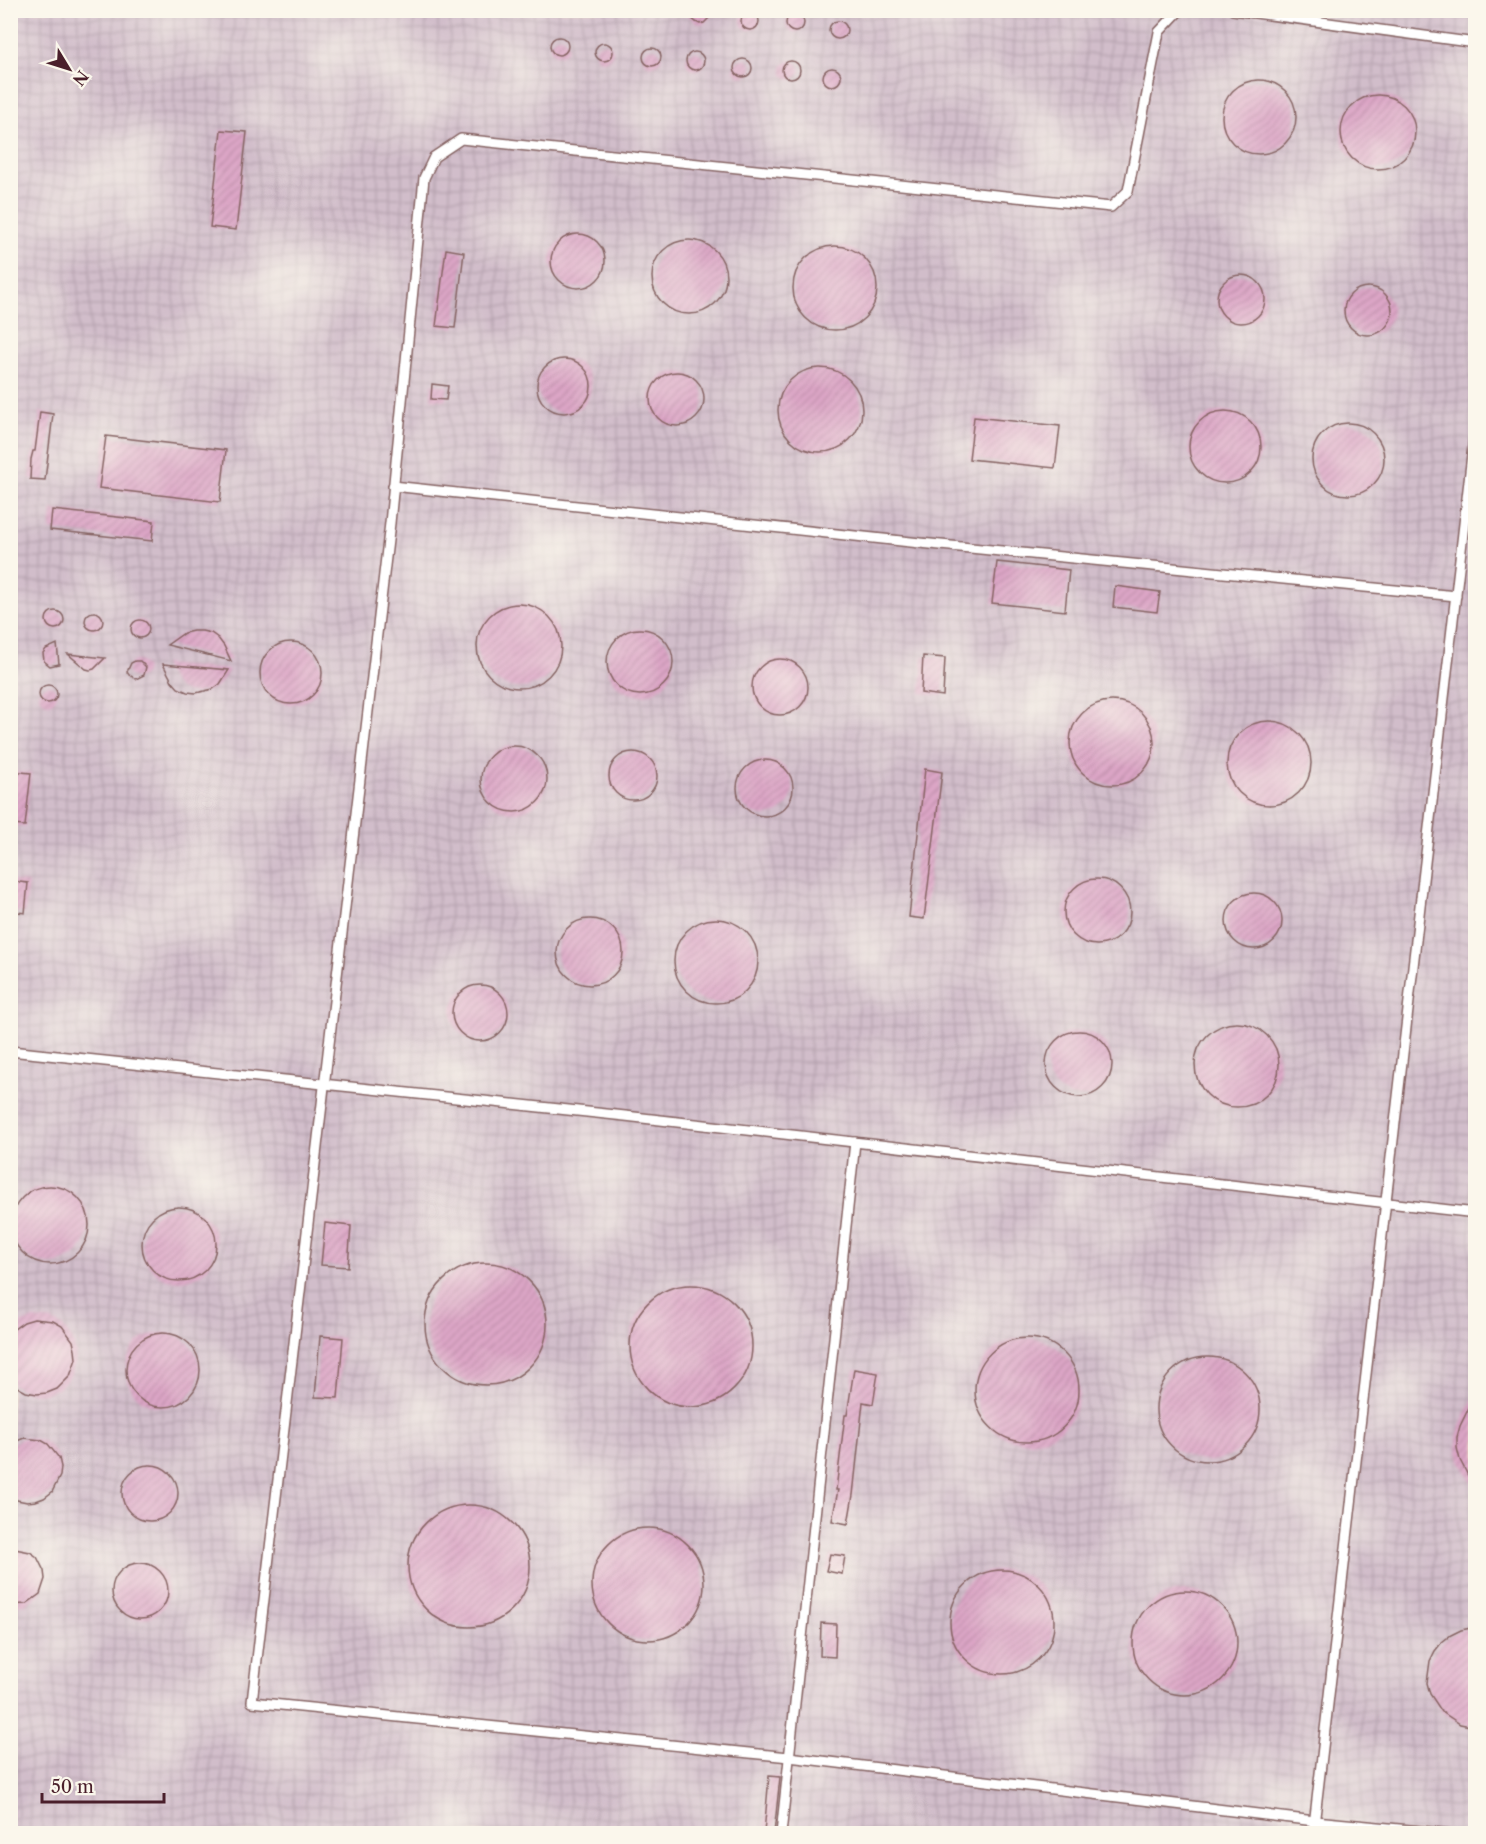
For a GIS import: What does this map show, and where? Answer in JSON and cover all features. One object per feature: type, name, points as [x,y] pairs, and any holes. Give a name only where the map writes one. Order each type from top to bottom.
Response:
[{"type":"lane","points":[[1183,10],[1178,12],[1160,32],[1128,191],[1111,207],[461,139],[434,157],[424,178],[393,486],[252,1702],[789,1757],[1315,1821],[1452,1833]]},
{"type":"lane","points":[[1233,10],[1476,43]]},
{"type":"lane","points":[[1314,1833],[1476,420]]},
{"type":"lane","points":[[393,486],[920,543],[1456,596]]},
{"type":"lane","points":[[10,1051],[855,1142],[1476,1213]]},
{"type":"lane","points":[[781,1833],[855,1142]]},
{"type":"shaded area","points":[[11,11],[1475,11],[1475,1833],[11,1833]]},
{"type":"building","points":[[682,10],[717,10],[700,24]]},
{"type":"building","points":[[750,12],[756,15],[759,21],[756,27],[750,30],[744,27],[741,21],[744,15]]},
{"type":"building","points":[[795,14],[801,17],[804,23],[801,29],[795,32],[789,29],[786,23],[789,17]]},
{"type":"building","points":[[838,21],[844,24],[847,30],[844,36],[838,39],[832,36],[829,30],[832,24]]},
{"type":"building","points":[[559,37],[565,40],[568,46],[565,52],[559,55],[553,52],[550,46],[553,40]]},
{"type":"building","points":[[604,43],[610,46],[613,52],[610,58],[604,61],[598,58],[595,52],[598,46]]},
{"type":"building","points":[[652,48],[658,51],[661,57],[658,63],[652,66],[646,63],[643,57],[646,51]]},
{"type":"building","points":[[695,52],[701,55],[704,61],[701,67],[695,70],[689,67],[686,61],[689,55]]},
{"type":"building","points":[[743,59],[749,62],[752,68],[749,74],[743,77],[737,74],[734,68],[737,62]]},
{"type":"building","points":[[791,61],[797,64],[800,70],[797,76],[791,79],[785,76],[782,70],[785,64]]},
{"type":"building","points":[[832,68],[838,71],[841,77],[838,83],[832,86],[826,83],[823,77],[826,71]]},
{"type":"building","points":[[1252,80],[1266,80],[1280,86],[1290,96],[1296,110],[1294,131],[1280,148],[1266,154],[1252,154],[1238,148],[1228,138],[1222,124],[1222,110],[1228,96],[1238,86]]},
{"type":"building","points":[[1371,95],[1385,95],[1399,101],[1409,111],[1415,125],[1413,146],[1399,163],[1385,169],[1371,169],[1357,163],[1347,153],[1341,139],[1341,125],[1347,111],[1357,101]]},
{"type":"building","points":[[221,130],[247,132],[236,230],[210,227]]},
{"type":"building","points":[[578,234],[588,236],[597,242],[603,251],[605,261],[603,271],[597,280],[588,286],[578,288],[568,286],[559,280],[553,271],[551,261],[553,251],[559,242],[568,236]]},
{"type":"building","points":[[682,240],[696,240],[710,246],[720,256],[726,270],[724,291],[710,308],[696,314],[682,314],[668,308],[658,298],[652,284],[652,270],[658,256],[668,246]]},
{"type":"building","points":[[835,246],[851,249],[865,258],[874,272],[877,288],[874,304],[865,318],[851,327],[835,330],[819,327],[805,318],[796,304],[793,288],[796,272],[805,258],[819,249]]},
{"type":"building","points":[[446,249],[464,252],[455,328],[436,326]]},
{"type":"building","points":[[1236,275],[1246,275],[1261,285],[1265,299],[1261,313],[1255,319],[1246,323],[1236,323],[1221,313],[1217,304],[1217,294],[1227,279]]},
{"type":"building","points":[[1363,287],[1373,287],[1385,294],[1392,306],[1392,316],[1385,328],[1373,335],[1363,335],[1348,324],[1344,316],[1344,306],[1355,291]]},
{"type":"building","points":[[564,359],[574,361],[583,367],[589,376],[591,386],[589,396],[583,405],[574,411],[564,413],[554,411],[545,405],[539,396],[537,386],[539,376],[545,367],[554,361]]},
{"type":"building","points":[[820,368],[836,371],[850,380],[859,394],[862,410],[859,426],[850,440],[836,449],[820,452],[804,449],[790,440],[781,426],[778,410],[781,394],[790,380],[804,371]]},
{"type":"building","points":[[677,372],[687,374],[696,380],[702,389],[704,399],[702,409],[696,418],[687,424],[677,426],[667,424],[658,418],[652,409],[650,399],[652,389],[658,380],[667,374]]},
{"type":"building","points":[[432,384],[448,386],[446,400],[431,399]]},
{"type":"building","points":[[1232,411],[1251,421],[1259,433],[1261,447],[1259,461],[1251,473],[1239,481],[1218,483],[1199,473],[1191,461],[1189,440],[1199,421],[1211,413]]},
{"type":"building","points":[[40,412],[53,414],[45,480],[30,479],[31,459],[35,451]]},
{"type":"building","points":[[974,417],[1060,426],[1055,468],[969,459]]},
{"type":"building","points":[[1355,423],[1374,433],[1382,445],[1384,459],[1382,473],[1374,485],[1362,493],[1341,495],[1322,485],[1314,473],[1312,452],[1322,433],[1334,425]]},
{"type":"building","points":[[106,436],[226,450],[220,502],[99,488]]},
{"type":"building","points":[[52,510],[154,521],[152,541],[50,530]]},
{"type":"building","points":[[997,562],[1069,570],[1065,611],[992,603]]},
{"type":"building","points":[[1115,586],[1160,592],[1157,612],[1113,607]]},
{"type":"building","points":[[519,604],[535,607],[549,616],[558,630],[561,646],[558,662],[549,676],[535,685],[519,688],[503,685],[489,676],[480,662],[477,646],[480,630],[489,616],[503,607]]},
{"type":"building","points":[[55,611],[61,614],[64,620],[61,626],[55,629],[49,626],[46,620],[49,614]]},
{"type":"building","points":[[94,612],[100,615],[103,621],[100,627],[94,630],[88,627],[85,621],[88,615]]},
{"type":"building","points":[[140,620],[146,623],[149,629],[146,635],[140,638],[134,635],[131,629],[134,623]]},
{"type":"building","points":[[640,629],[653,631],[663,639],[671,649],[673,662],[671,675],[663,685],[653,693],[640,695],[627,693],[617,685],[609,675],[607,662],[609,649],[617,639],[627,631]]},
{"type":"building","points":[[193,631],[211,633],[218,638],[231,661],[167,645],[184,633]]},
{"type":"building","points":[[291,642],[303,644],[313,651],[320,661],[322,673],[320,685],[313,695],[303,702],[291,704],[279,702],[269,695],[262,685],[260,673],[262,661],[269,651],[279,644]]},
{"type":"building","points":[[57,644],[59,664],[50,666],[44,661],[43,653]]},
{"type":"building","points":[[68,654],[105,658],[90,670]]},
{"type":"building","points":[[923,656],[945,658],[943,696],[921,693]]},
{"type":"building","points":[[774,659],[786,659],[800,667],[808,681],[806,698],[800,707],[786,715],[774,715],[757,703],[752,693],[752,681],[764,664]]},
{"type":"building","points":[[140,661],[146,667],[144,675],[136,679],[127,672],[131,663]]},
{"type":"building","points":[[163,664],[229,670],[220,684],[213,689],[196,693],[178,688]]},
{"type":"building","points":[[48,685],[54,688],[57,694],[54,700],[48,703],[42,700],[39,694],[42,688]]},
{"type":"building","points":[[1112,701],[1128,704],[1142,713],[1151,727],[1154,743],[1151,759],[1142,773],[1128,782],[1112,785],[1096,782],[1082,773],[1073,759],[1070,743],[1073,727],[1082,713],[1096,704]]},
{"type":"building","points":[[1269,721],[1285,724],[1299,733],[1308,747],[1311,763],[1308,779],[1299,793],[1285,802],[1269,805],[1253,802],[1239,793],[1230,779],[1227,763],[1230,747],[1239,733],[1253,724]]},
{"type":"building","points":[[514,746],[527,749],[537,756],[544,766],[547,779],[544,792],[537,802],[527,809],[514,812],[501,809],[491,802],[484,792],[481,779],[484,766],[491,756],[501,749]]},
{"type":"building","points":[[628,752],[638,752],[653,762],[657,776],[653,790],[647,796],[638,800],[628,800],[613,790],[609,781],[609,771],[619,756]]},
{"type":"building","points":[[759,760],[771,760],[781,764],[789,772],[793,788],[789,804],[781,812],[771,816],[759,816],[749,812],[741,804],[737,794],[737,782],[741,772],[749,764]]},
{"type":"building","points":[[925,769],[942,772],[924,919],[909,917]]},
{"type":"building","points":[[10,771],[31,773],[25,826],[10,825]]},
{"type":"building","points":[[1097,879],[1110,881],[1120,889],[1128,899],[1130,912],[1128,925],[1120,935],[1110,943],[1097,945],[1084,943],[1074,935],[1066,925],[1064,912],[1066,899],[1074,889],[1084,881]]},
{"type":"building","points":[[10,881],[28,883],[25,913],[10,911]]},
{"type":"building","points":[[1248,893],[1260,893],[1270,897],[1278,905],[1282,921],[1278,937],[1270,945],[1260,949],[1248,949],[1238,945],[1230,937],[1226,927],[1226,915],[1230,905],[1238,897]]},
{"type":"building","points":[[590,919],[603,922],[613,929],[620,939],[623,952],[620,965],[613,975],[603,982],[590,985],[577,982],[567,975],[560,965],[557,952],[560,939],[567,929],[577,922]]},
{"type":"building","points":[[716,919],[732,922],[746,931],[755,945],[758,961],[755,977],[746,991],[732,1000],[716,1003],[700,1000],[686,991],[677,977],[674,961],[677,945],[686,931],[700,922]]},
{"type":"building","points":[[474,985],[486,985],[500,993],[508,1007],[506,1024],[500,1033],[486,1041],[474,1041],[457,1029],[452,1019],[452,1007],[464,990]]},
{"type":"building","points":[[1237,1023],[1253,1026],[1267,1035],[1276,1049],[1279,1065],[1276,1081],[1267,1095],[1253,1104],[1237,1107],[1221,1104],[1207,1095],[1198,1081],[1195,1065],[1198,1049],[1207,1035],[1221,1026]]},
{"type":"building","points":[[1079,1031],[1092,1034],[1102,1041],[1109,1051],[1112,1064],[1109,1077],[1102,1087],[1092,1094],[1079,1097],[1066,1094],[1056,1087],[1049,1077],[1046,1064],[1049,1051],[1056,1041],[1066,1034]]},
{"type":"building","points":[[50,1186],[65,1189],[77,1198],[86,1210],[89,1225],[86,1240],[77,1252],[65,1261],[50,1264],[35,1261],[23,1252],[14,1240],[11,1225],[14,1210],[23,1198],[35,1189]]},
{"type":"building","points":[[172,1207],[186,1207],[200,1213],[210,1223],[216,1237],[214,1258],[200,1275],[186,1281],[172,1281],[158,1275],[148,1265],[142,1251],[142,1237],[148,1223],[158,1213]]},
{"type":"building","points":[[325,1223],[351,1226],[348,1267],[321,1265]]},
{"type":"building","points":[[486,1263],[509,1268],[520,1273],[529,1281],[537,1290],[542,1301],[547,1324],[542,1347],[537,1358],[529,1367],[520,1375],[509,1380],[486,1385],[463,1380],[452,1375],[443,1367],[435,1358],[430,1347],[425,1324],[430,1301],[435,1290],[443,1281],[452,1273],[463,1268]]},
{"type":"building","points":[[691,1285],[714,1290],[725,1295],[734,1303],[742,1312],[747,1323],[752,1346],[747,1369],[742,1380],[734,1389],[725,1397],[714,1402],[691,1407],[668,1402],[657,1397],[648,1389],[640,1380],[635,1369],[630,1346],[635,1323],[640,1312],[648,1303],[657,1295],[668,1290]]},
{"type":"building","points":[[34,1319],[53,1321],[62,1326],[73,1341],[75,1350],[76,1359],[70,1376],[57,1389],[47,1393],[26,1392],[10,1381],[10,1332],[24,1322]]},
{"type":"building","points":[[156,1333],[170,1333],[184,1339],[194,1349],[200,1363],[198,1384],[184,1401],[170,1407],[156,1407],[142,1401],[132,1391],[126,1377],[126,1363],[132,1349],[142,1339]]},
{"type":"building","points":[[320,1336],[343,1338],[338,1398],[315,1397]]},
{"type":"building","points":[[1027,1338],[1047,1342],[1064,1353],[1075,1370],[1079,1390],[1075,1410],[1064,1427],[1047,1438],[1027,1442],[1007,1438],[990,1427],[979,1410],[975,1390],[979,1370],[990,1353],[1007,1342]]},
{"type":"building","points":[[1208,1357],[1228,1361],[1245,1372],[1256,1389],[1260,1409],[1256,1429],[1245,1446],[1228,1457],[1208,1461],[1188,1457],[1171,1446],[1160,1429],[1156,1409],[1160,1389],[1171,1372],[1188,1361]]},
{"type":"building","points":[[854,1369],[878,1373],[873,1404],[863,1402],[848,1524],[832,1521],[838,1490],[836,1490],[845,1415],[847,1415]]},
{"type":"building","points":[[1476,1393],[1476,1491],[1460,1460],[1457,1437]]},
{"type":"building","points":[[24,1438],[41,1440],[48,1444],[59,1458],[61,1467],[60,1476],[52,1492],[36,1501],[27,1502],[10,1496],[10,1444]]},
{"type":"building","points":[[144,1465],[156,1465],[170,1473],[178,1487],[176,1504],[170,1513],[156,1521],[144,1521],[127,1509],[122,1499],[122,1487],[134,1470]]},
{"type":"building","points":[[469,1505],[492,1510],[503,1515],[512,1523],[520,1532],[525,1543],[530,1566],[525,1589],[520,1600],[512,1609],[503,1617],[492,1622],[469,1627],[446,1622],[435,1617],[426,1609],[418,1600],[413,1589],[408,1566],[413,1543],[418,1532],[426,1523],[435,1515],[446,1510]]},
{"type":"building","points":[[648,1528],[670,1532],[688,1544],[700,1562],[704,1584],[700,1606],[688,1624],[670,1636],[648,1640],[626,1636],[608,1624],[596,1606],[592,1584],[596,1562],[608,1544],[626,1532]]},
{"type":"building","points":[[10,1548],[30,1552],[37,1557],[44,1571],[45,1579],[40,1594],[26,1604],[10,1605]]},
{"type":"building","points":[[830,1554],[845,1556],[842,1574],[826,1571]]},
{"type":"building","points":[[134,1563],[146,1563],[160,1571],[168,1585],[166,1602],[160,1611],[146,1619],[134,1619],[117,1607],[112,1597],[112,1585],[124,1568]]},
{"type":"building","points":[[1002,1570],[1022,1574],[1039,1585],[1050,1602],[1054,1622],[1050,1642],[1039,1659],[1022,1670],[1002,1674],[982,1670],[965,1659],[954,1642],[950,1622],[954,1602],[965,1585],[982,1574]]},
{"type":"building","points":[[1185,1591],[1205,1595],[1222,1606],[1233,1623],[1237,1643],[1233,1663],[1222,1680],[1205,1691],[1185,1695],[1165,1691],[1148,1680],[1137,1663],[1133,1643],[1137,1623],[1148,1606],[1165,1595]]},
{"type":"building","points":[[821,1623],[836,1624],[835,1657],[820,1656]]},
{"type":"building","points":[[1476,1627],[1476,1727],[1460,1724],[1442,1712],[1430,1694],[1427,1683],[1430,1661],[1442,1642],[1461,1630]]},
{"type":"building","points":[[769,1776],[780,1777],[774,1833],[764,1833]]}]
